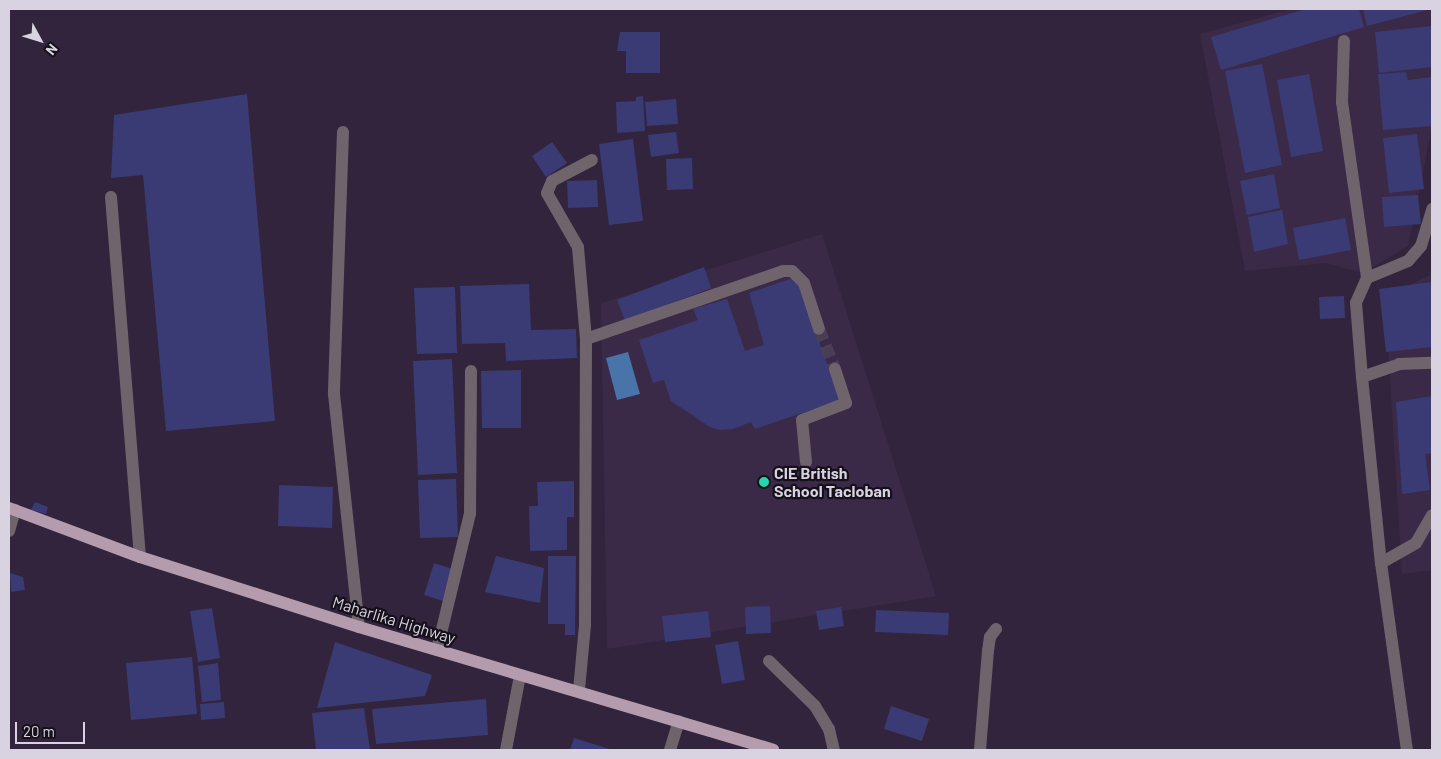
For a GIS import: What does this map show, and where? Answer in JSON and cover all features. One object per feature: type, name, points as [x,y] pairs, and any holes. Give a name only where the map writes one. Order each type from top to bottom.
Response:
[{"type":"main road","name":"Maharlika Highway","points":[[12,509],[140,557],[359,627],[520,675],[579,690],[773,750]]},
{"type":"street","points":[[1344,41],[1342,102],[1367,278],[1356,303],[1362,377],[1380,563],[1407,750]]},
{"type":"street","points":[[343,132],[334,394],[359,627]]},
{"type":"street","points":[[579,690],[585,626],[586,339],[578,247],[547,193],[552,181],[592,160]]},
{"type":"street","points":[[111,197],[140,557]]},
{"type":"street","points":[[1367,278],[1402,266],[1412,258],[1425,238],[1432,209]]},
{"type":"street","points":[[586,339],[783,271],[792,271],[804,283],[819,329]]},
{"type":"street","points":[[1362,377],[1399,364],[1432,363]]},
{"type":"street","points":[[806,462],[802,420],[846,403],[835,369]]},
{"type":"street","points":[[437,650],[470,514],[471,372]]},
{"type":"street","points":[[9,531],[12,509]]},
{"type":"street","points":[[1380,563],[1416,543],[1432,515]]},
{"type":"street","points":[[980,750],[988,652],[990,637],[996,629]]},
{"type":"street","points":[[769,661],[815,706],[829,729],[834,750]]},
{"type":"street","points":[[506,750],[520,675]]},
{"type":"street","points":[[670,750],[679,721]]},
{"type":"shaded area","points":[[1291,9],[1432,9],[1432,127],[1408,246],[1363,273],[1326,263],[1245,271],[1200,34]]},
{"type":"shaded area","points":[[822,234],[936,596],[607,649],[601,303]]},
{"type":"shaded area","points":[[1432,274],[1432,570],[1402,574],[1385,297]]},
{"type":"water","points":[[628,352],[640,394],[617,400],[606,358]]},
{"type":"building","points":[[1306,9],[1359,9],[1364,27],[1221,70],[1211,37]]},
{"type":"building","points":[[1363,9],[1431,9],[1367,26]]},
{"type":"building","points":[[1432,26],[1432,67],[1379,73],[1375,32]]},
{"type":"building","points":[[620,32],[660,32],[660,73],[626,73],[626,51],[617,51]]},
{"type":"building","points":[[1262,64],[1282,165],[1245,173],[1225,71]]},
{"type":"building","points":[[1406,72],[1408,80],[1432,77],[1432,126],[1383,130],[1378,74]]},
{"type":"building","points":[[1309,74],[1323,151],[1291,157],[1277,80]]},
{"type":"building","points":[[247,94],[275,421],[166,431],[143,175],[111,178],[114,115]]},
{"type":"building","points":[[643,96],[645,131],[617,133],[616,102],[636,101],[636,97]]},
{"type":"building","points":[[676,99],[678,124],[647,126],[645,102]]},
{"type":"building","points":[[676,132],[679,153],[651,157],[648,135]]},
{"type":"building","points":[[1417,134],[1424,189],[1389,193],[1383,138]]},
{"type":"building","points":[[633,139],[643,221],[609,225],[599,144]]},
{"type":"building","points":[[552,142],[567,163],[546,177],[532,156]]},
{"type":"building","points":[[692,158],[693,189],[667,190],[666,159]]},
{"type":"building","points":[[1274,174],[1280,208],[1247,215],[1240,181]]},
{"type":"building","points":[[597,180],[598,207],[568,208],[567,181]]},
{"type":"building","points":[[1418,195],[1421,224],[1384,227],[1382,197]]},
{"type":"building","points":[[1282,210],[1288,244],[1254,252],[1248,217]]},
{"type":"building","points":[[1345,218],[1351,250],[1299,260],[1293,228]]},
{"type":"building","points":[[704,267],[711,288],[625,321],[617,300]]},
{"type":"building","points":[[796,277],[840,400],[755,429],[751,422],[733,429],[720,430],[710,427],[671,401],[664,380],[653,383],[639,340],[698,320],[693,309],[727,299],[745,351],[764,345],[749,293]]},
{"type":"building","points":[[1432,282],[1432,347],[1386,352],[1379,289]]},
{"type":"building","points":[[529,284],[531,330],[576,329],[577,358],[506,361],[505,343],[462,344],[460,286]]},
{"type":"building","points":[[455,287],[457,353],[417,354],[414,288]]},
{"type":"building","points":[[1344,296],[1345,318],[1320,319],[1319,297]]},
{"type":"building","points":[[452,359],[457,473],[418,475],[413,361]]},
{"type":"building","points":[[521,370],[521,428],[482,428],[481,371]]},
{"type":"building","points":[[1432,396],[1432,453],[1425,454],[1430,490],[1402,494],[1396,402]]},
{"type":"building","points":[[456,479],[458,537],[420,538],[418,480]]},
{"type":"building","points":[[574,481],[574,517],[567,517],[567,550],[530,551],[529,506],[538,506],[537,482]]},
{"type":"building","points":[[279,485],[333,487],[332,528],[278,526]]},
{"type":"building","points":[[35,502],[48,507],[46,514],[31,510]]},
{"type":"building","points":[[496,556],[544,568],[540,603],[485,592]]},
{"type":"building","points":[[548,556],[576,556],[575,635],[565,635],[565,624],[548,624]]},
{"type":"building","points":[[434,563],[456,570],[446,602],[424,595]]},
{"type":"building","points":[[10,573],[23,577],[25,590],[11,592]]},
{"type":"building","points":[[770,606],[771,633],[746,634],[745,607]]},
{"type":"building","points":[[841,607],[844,626],[819,630],[816,611]]},
{"type":"building","points":[[212,608],[220,658],[198,662],[190,611]]},
{"type":"building","points":[[876,610],[949,613],[948,635],[875,632]]},
{"type":"building","points":[[708,611],[711,637],[665,642],[662,616]]},
{"type":"building","points":[[738,641],[745,680],[722,684],[715,645]]},
{"type":"building","points":[[335,642],[432,675],[425,696],[317,708]]},
{"type":"building","points":[[192,657],[197,714],[131,720],[126,663]]},
{"type":"building","points":[[218,663],[221,700],[202,702],[198,666]]},
{"type":"building","points":[[486,699],[488,735],[376,744],[372,709]]},
{"type":"building","points":[[224,702],[225,718],[201,720],[200,704]]},
{"type":"building","points":[[891,706],[929,719],[922,741],[884,729]]},
{"type":"building","points":[[364,708],[370,750],[316,750],[312,713]]},
{"type":"building","points":[[574,738],[613,750],[570,750]]},
{"type":"tunnel","points":[[819,329],[835,369]]},
{"type":"place","name":"CIE British School Tacloban","points":[[764,482]]}]
